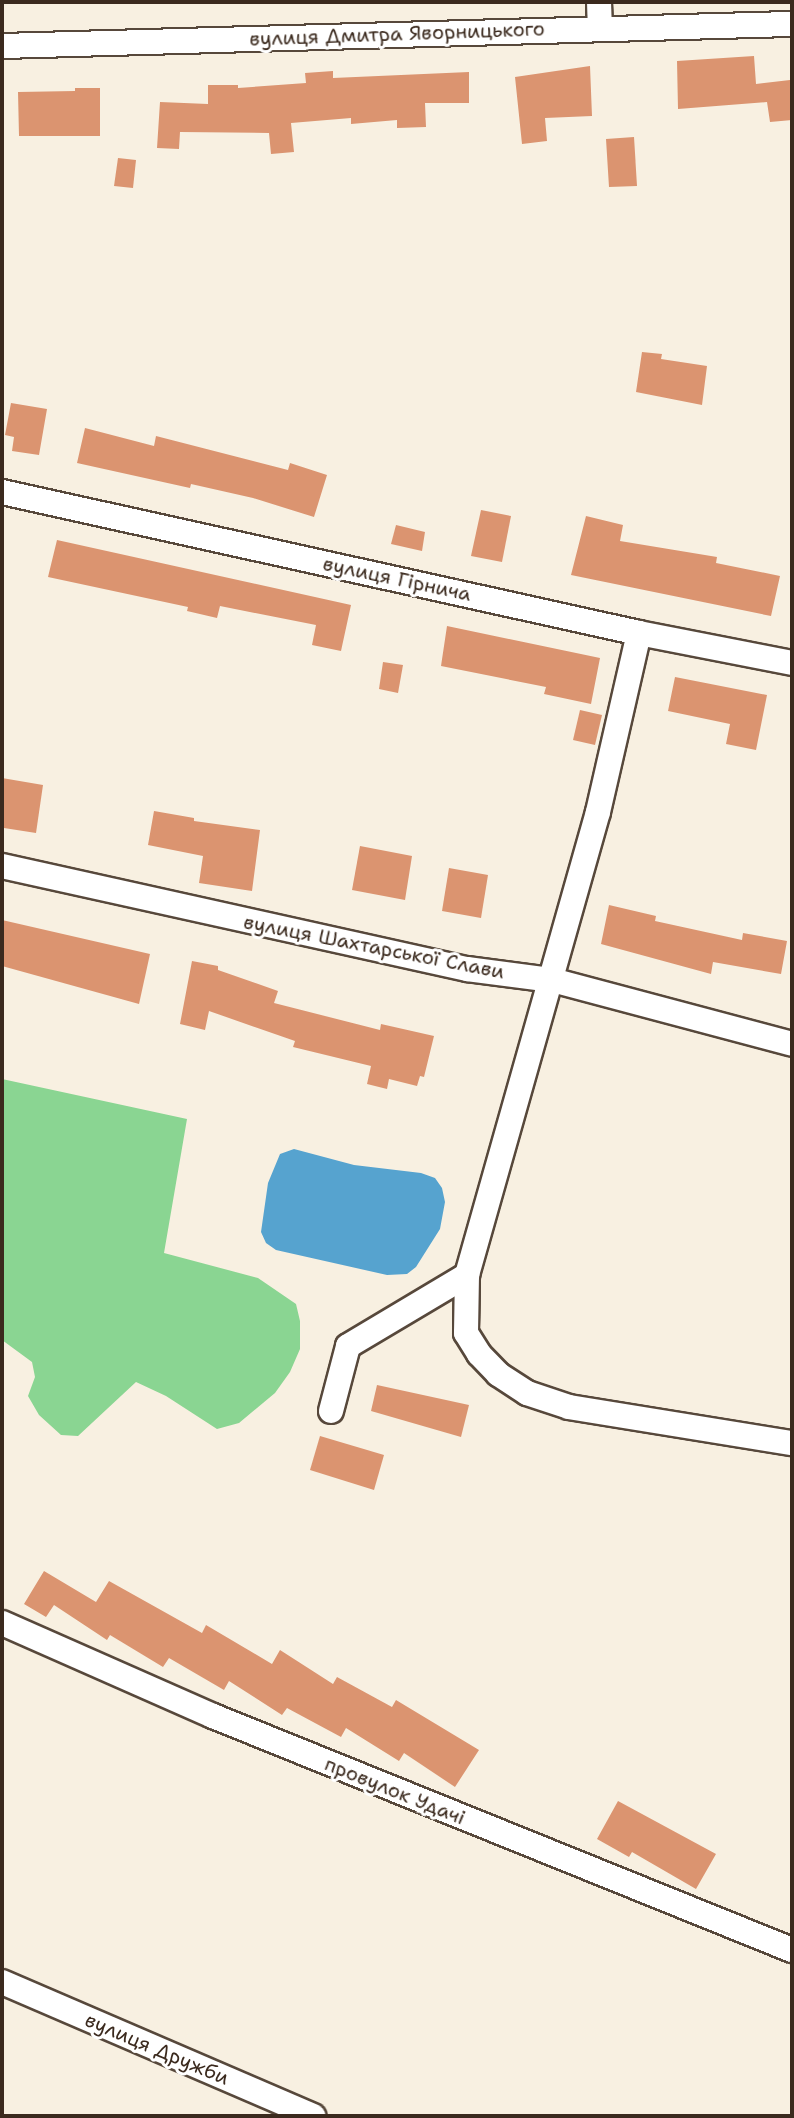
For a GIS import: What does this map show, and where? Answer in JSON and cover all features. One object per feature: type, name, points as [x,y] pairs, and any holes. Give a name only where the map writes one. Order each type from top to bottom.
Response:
[{"type":"street","points":[[599,2],[600,27]]},
{"type":"street","name":"вулиця Дмитра Яворницького","points":[[2,46],[792,24]]},
{"type":"street","name":"вулиця Гірнича","points":[[2,492],[639,633],[792,663]]},
{"type":"street","points":[[639,633],[598,812],[467,1275],[466,1333],[479,1354],[498,1374],[527,1393],[569,1407],[792,1443]]},
{"type":"street","name":"вулиця Шахтарської Слави","points":[[2,866],[467,969],[552,980],[792,1044]]},
{"type":"street","points":[[331,1411],[348,1346],[467,1275]]},
{"type":"street","name":"провулок Удачі","points":[[2,1623],[213,1716],[792,1950]]},
{"type":"street","name":"вулиця Дружби","points":[[2,1982],[313,2116]]},
{"type":"green space","points":[[2,1079],[187,1119],[164,1253],[258,1278],[296,1304],[300,1321],[300,1349],[290,1372],[275,1393],[239,1423],[217,1429],[166,1396],[136,1382],[78,1436],[61,1435],[39,1415],[28,1396],[35,1377],[32,1362],[2,1340]]},
{"type":"water","points":[[294,1149],[354,1165],[421,1173],[435,1178],[442,1188],[445,1202],[440,1229],[416,1267],[407,1274],[387,1275],[276,1250],[266,1243],[261,1232],[268,1183],[280,1154]]},
{"type":"building","points":[[754,56],[756,84],[790,80],[792,120],[770,122],[767,102],[678,109],[677,61]]},
{"type":"building","points":[[590,66],[592,116],[545,118],[547,141],[522,144],[515,77]]},
{"type":"building","points":[[333,71],[333,78],[469,72],[469,103],[425,103],[426,127],[397,128],[397,120],[351,124],[351,118],[291,123],[294,152],[271,154],[269,133],[180,132],[179,149],[157,148],[160,102],[208,104],[208,85],[238,85],[238,88],[306,83],[305,73]]},
{"type":"building","points":[[75,88],[100,88],[100,136],[19,136],[18,92],[75,91]]},
{"type":"building","points":[[634,137],[637,186],[609,187],[606,139]]},
{"type":"building","points":[[118,158],[136,160],[133,188],[114,186]]},
{"type":"building","points":[[642,352],[662,354],[661,359],[707,366],[702,405],[636,392]]},
{"type":"building","points":[[11,403],[47,409],[39,455],[12,451],[14,437],[5,435]]},
{"type":"building","points":[[85,428],[154,446],[156,436],[288,470],[290,463],[327,475],[314,517],[253,498],[191,484],[190,488],[77,463]]},
{"type":"building","points":[[481,510],[511,516],[502,562],[471,556]]},
{"type":"building","points":[[586,516],[623,525],[620,541],[717,557],[716,563],[780,576],[771,616],[571,575]]},
{"type":"building","points":[[396,525],[425,532],[422,551],[391,544]]},
{"type":"building","points":[[57,540],[351,605],[341,651],[312,645],[316,625],[220,606],[217,618],[187,611],[188,607],[48,577]]},
{"type":"building","points":[[447,626],[600,658],[591,704],[544,694],[546,687],[441,666]]},
{"type":"building","points":[[383,662],[403,665],[398,693],[379,689]]},
{"type":"building","points":[[675,677],[767,695],[756,750],[726,744],[730,724],[668,711]]},
{"type":"building","points":[[580,710],[602,715],[595,745],[573,740]]},
{"type":"building","points":[[2,778],[43,785],[36,833],[4,828]]},
{"type":"building","points":[[154,811],[194,818],[194,821],[260,830],[252,891],[199,883],[203,856],[148,845]]},
{"type":"building","points":[[360,846],[412,856],[405,900],[352,890]]},
{"type":"building","points":[[449,868],[488,875],[481,918],[442,911]]},
{"type":"building","points":[[609,905],[656,916],[655,921],[742,940],[743,933],[787,941],[781,974],[713,962],[711,974],[601,944]]},
{"type":"building","points":[[2,920],[150,954],[139,1004],[2,966]]},
{"type":"building","points":[[192,961],[218,966],[218,970],[278,991],[274,1003],[380,1030],[381,1024],[434,1036],[424,1077],[420,1076],[417,1086],[389,1079],[387,1089],[367,1084],[371,1066],[293,1047],[295,1041],[209,1011],[205,1030],[180,1024]]},
{"type":"building","points":[[377,1385],[469,1405],[461,1437],[371,1411]]},
{"type":"building","points":[[320,1436],[384,1455],[374,1490],[310,1470]]},
{"type":"building","points":[[44,1571],[96,1602],[109,1581],[202,1633],[206,1625],[272,1664],[280,1650],[333,1684],[337,1677],[392,1707],[396,1700],[479,1750],[455,1787],[404,1753],[399,1761],[346,1728],[341,1737],[287,1708],[282,1715],[229,1681],[224,1690],[169,1658],[163,1667],[110,1635],[107,1640],[54,1605],[46,1617],[24,1604]]},
{"type":"building","points":[[618,1801],[716,1854],[696,1889],[632,1852],[629,1857],[597,1839]]}]
